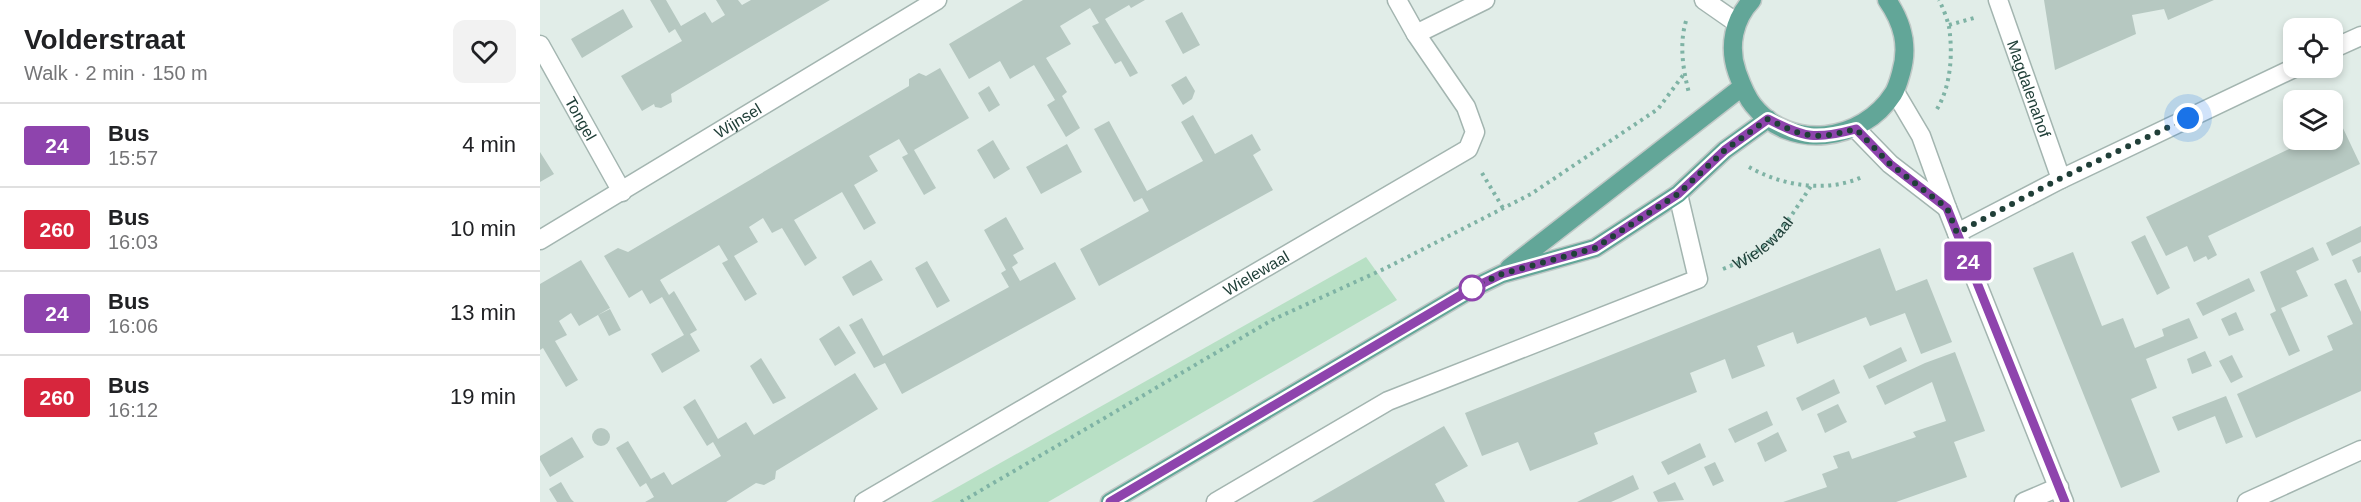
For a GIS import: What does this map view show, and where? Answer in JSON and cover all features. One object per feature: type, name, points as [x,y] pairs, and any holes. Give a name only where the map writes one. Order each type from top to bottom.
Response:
[{"type":"main road","points":[[1752,0],[1737,23],[1732,43],[1735,67],[1742,87],[1753,105],[1768,119],[1795,133],[1826,137],[1856,129],[1878,114],[1895,92],[1906,56],[1899,18],[1887,0]]},
{"type":"main road","points":[[1502,274],[1742,87]]},
{"type":"main road","points":[[1110,502],[1473,288],[1502,274],[1595,248],[1678,194],[1725,150],[1768,119]]},
{"type":"street","name":"Wijnsel","points":[[540,240],[937,0]]},
{"type":"street","points":[[1397,0],[1416,34],[1466,107],[1475,132],[1468,149]]},
{"type":"street","points":[[1416,34],[1485,0]]},
{"type":"street","points":[[1704,0],[1737,23]]},
{"type":"street","name":"Magdalenahof","points":[[1998,0],[2061,178]]},
{"type":"street","points":[[2343,44],[2361,36]]},
{"type":"street","name":"Tongel","points":[[540,45],[622,192]]},
{"type":"street","points":[[1957,233],[2061,178],[2283,73]]},
{"type":"street","points":[[1895,92],[1922,135],[1947,208],[2062,494],[2024,502]]},
{"type":"street","points":[[1856,129],[1890,164],[1947,208]]},
{"type":"street","name":"Wielewaal","points":[[864,502],[1468,149]]},
{"type":"street","points":[[1216,502],[1388,401],[1698,279],[1678,194]]},
{"type":"street","points":[[2247,502],[2361,450]]},
{"type":"path","points":[[961,502],[1272,320],[1386,268],[1531,194],[1658,109],[1684,74]]},
{"type":"path","points":[[1468,149],[1503,208]]},
{"type":"path","name":"Wielewaal","points":[[1698,279],[1747,260],[1782,232],[1811,186]]},
{"type":"green space","points":[[1366,257],[1397,300],[1048,502],[931,502]]},
{"type":"building","points":[[650,0],[666,0],[681,26],[705,12],[712,23],[725,15],[716,0],[738,0],[742,5],[751,0],[830,0],[671,94],[672,102],[661,108],[655,107],[654,104],[642,111],[621,76],[682,41],[675,29],[669,33]]},
{"type":"building","points":[[1023,0],[1145,0],[1131,8],[1129,5],[1105,19],[1138,73],[1130,77],[1121,61],[1115,64],[1092,26],[1099,23],[1090,8],[1060,26],[1071,44],[1046,58],[1067,92],[1062,96],[1080,128],[1066,137],[1047,105],[1055,100],[1034,65],[1010,79],[1000,61],[969,79],[949,44]]},
{"type":"building","points":[[2044,0],[2214,0],[2168,20],[2164,9],[2132,15],[2136,34],[2055,70]]},
{"type":"building","points":[[623,9],[633,27],[582,58],[571,39]]},
{"type":"building","points":[[1182,12],[1200,45],[1183,54],[1165,21]]},
{"type":"building","points":[[940,68],[969,118],[914,150],[936,188],[924,195],[902,157],[908,154],[899,139],[869,156],[878,171],[854,185],[876,223],[864,230],[842,192],[794,220],[817,258],[805,266],[782,228],[772,233],[763,218],[749,227],[758,242],[734,256],[757,294],[745,301],[722,263],[728,260],[719,245],[660,280],[669,295],[674,291],[697,330],[690,334],[700,351],[662,373],[651,354],[684,335],[662,297],[650,304],[642,290],[629,298],[604,256],[618,248],[628,252],[909,86],[909,79],[919,73],[926,76]]},
{"type":"building","points":[[1186,76],[1195,91],[1192,99],[1183,105],[1171,85]]},
{"type":"building","points":[[989,86],[1000,105],[989,112],[978,93]]},
{"type":"building","points":[[1193,115],[1215,154],[1252,134],[1261,150],[1253,155],[1273,190],[1099,286],[1080,249],[1149,211],[1142,198],[1134,202],[1094,129],[1109,121],[1147,191],[1203,161],[1181,122]]},
{"type":"building","points":[[2343,128],[2360,164],[2208,236],[2217,255],[2208,260],[2206,256],[2194,262],[2187,246],[2166,256],[2146,217],[2287,150],[2343,150]]},
{"type":"building","points":[[993,140],[1010,169],[994,179],[977,150]]},
{"type":"building","points":[[1067,144],[1082,172],[1041,194],[1026,167]]},
{"type":"building","points":[[540,152],[554,174],[540,182]]},
{"type":"building","points":[[1006,217],[1024,249],[1013,255],[1018,263],[1012,267],[1020,281],[1055,262],[1076,299],[902,394],[885,363],[874,368],[849,325],[862,318],[883,356],[1009,287],[1001,273],[1006,270],[984,230]]},
{"type":"building","points":[[2361,226],[2361,242],[2332,256],[2326,243]]},
{"type":"building","points":[[2145,235],[2170,288],[2157,295],[2131,242]]},
{"type":"building","points":[[2313,247],[2319,260],[2296,271],[2308,296],[2281,308],[2300,351],[2289,356],[2270,314],[2276,311],[2260,272]]},
{"type":"building","points":[[1880,248],[1896,291],[1927,279],[1952,342],[1921,354],[1905,313],[1870,326],[1866,317],[1797,344],[1793,332],[1757,346],[1765,366],[1732,379],[1725,359],[1690,373],[1697,392],[1594,433],[1598,444],[1563,458],[1530,471],[1518,442],[1482,456],[1465,413]]},
{"type":"building","points":[[2073,252],[2102,326],[2123,318],[2135,348],[2164,336],[2162,329],[2189,318],[2198,338],[2146,359],[2157,388],[2131,399],[2160,472],[2121,488],[2033,268]]},
{"type":"building","points":[[2361,256],[2361,272],[2358,273],[2352,260]]},
{"type":"building","points":[[581,260],[610,308],[579,326],[571,313],[559,321],[567,335],[555,341],[578,380],[566,387],[543,348],[540,350],[540,284]]},
{"type":"building","points":[[871,260],[883,280],[853,296],[842,277]]},
{"type":"building","points":[[927,261],[950,301],[937,308],[915,268]]},
{"type":"building","points":[[2249,278],[2255,291],[2203,316],[2196,303]]},
{"type":"building","points":[[2346,279],[2361,312],[2361,391],[2256,438],[2237,394],[2333,350],[2327,336],[2353,324],[2334,284]]},
{"type":"building","points":[[610,309],[621,330],[609,336],[598,315]]},
{"type":"building","points":[[2236,312],[2244,330],[2229,336],[2221,319]]},
{"type":"building","points":[[839,326],[856,353],[835,366],[819,339]]},
{"type":"building","points":[[1901,347],[1907,361],[1869,379],[1863,366]]},
{"type":"building","points":[[2205,351],[2212,366],[2192,374],[2187,359]]},
{"type":"building","points":[[1955,352],[1985,431],[1954,442],[1967,477],[1896,502],[1783,502],[1827,487],[1822,474],[1838,468],[1833,456],[1849,451],[1852,459],[1916,437],[1913,432],[1946,421],[1932,382],[1885,405],[1876,386]]},
{"type":"building","points":[[2232,355],[2243,377],[2231,383],[2219,361]]},
{"type":"building","points":[[761,358],[786,398],[773,404],[750,366]]},
{"type":"building","points":[[855,373],[878,409],[776,471],[775,479],[764,485],[756,483],[726,502],[645,502],[654,497],[646,483],[640,487],[616,448],[628,441],[651,479],[664,472],[672,485],[721,456],[713,442],[707,446],[683,407],[695,399],[718,439],[746,422],[754,435]]},
{"type":"building","points":[[1834,379],[1840,393],[1802,411],[1796,398]]},
{"type":"building","points":[[2226,396],[2243,437],[2226,444],[2215,416],[2178,431],[2172,417]]},
{"type":"building","points":[[1838,404],[1847,422],[1825,433],[1817,414]]},
{"type":"building","points":[[1767,411],[1773,425],[1735,443],[1728,429]]},
{"type":"building","points":[[1444,426],[1468,466],[1435,484],[1445,502],[1312,502]]},
{"type":"building","points":[[601,428],[607,431],[610,437],[607,443],[601,446],[595,443],[592,437],[595,431]]},
{"type":"building","points":[[1778,432],[1787,451],[1765,462],[1757,443]]},
{"type":"building","points":[[572,437],[584,457],[550,477],[540,456]]},
{"type":"building","points":[[1700,443],[1706,457],[1668,475],[1661,462]]},
{"type":"building","points":[[1715,462],[1724,481],[1713,486],[1704,467]]},
{"type":"building","points":[[1633,475],[1639,489],[1611,502],[1577,502]]},
{"type":"building","points":[[561,482],[574,502],[557,502],[549,489]]},
{"type":"building","points":[[1675,482],[1684,500],[1658,502],[1653,492]]},
{"type":"bus line","name":"24","points":[[1110,502],[1473,288],[1502,274],[1595,248],[1678,194],[1725,150],[1768,119],[1795,133],[1826,137],[1856,129],[1890,164],[1947,208],[2065,502]]},
{"type":"route","points":[[1472,288],[1502,274],[1595,248],[1678,194],[1725,150],[1768,119],[1795,133],[1826,137],[1856,129],[1890,164],[1947,208],[1957,233],[2061,178],[2188,118]]}]
